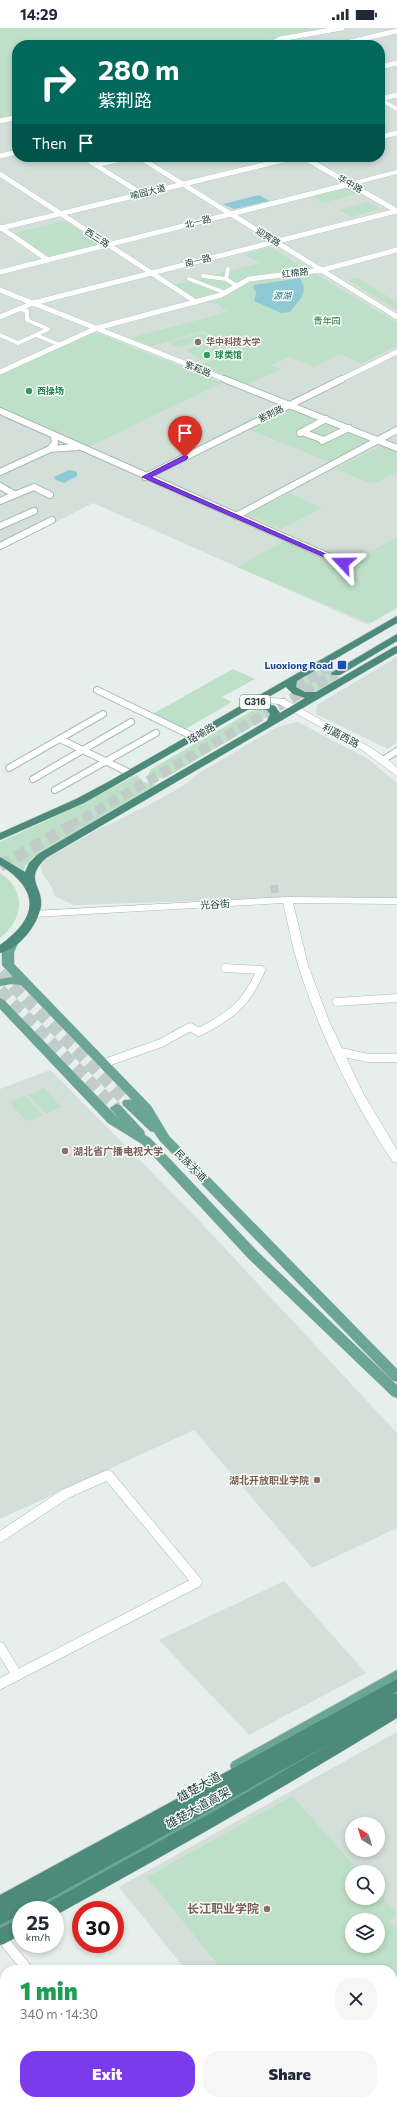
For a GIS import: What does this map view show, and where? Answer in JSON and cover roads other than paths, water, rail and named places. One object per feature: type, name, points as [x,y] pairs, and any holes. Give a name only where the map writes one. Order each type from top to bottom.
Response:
[{"type":"highway","name":"珞喻路","points":[[0,837],[80,801],[194,737],[397,619]]},
{"type":"highway","points":[[397,628],[332,671],[397,637]]},
{"type":"highway","name":"G316","points":[[30,885],[30,871],[34,863],[42,856],[317,695],[397,650]]},
{"type":"highway","points":[[292,680],[291,688],[295,692],[305,696],[317,695]]},
{"type":"highway","points":[[245,707],[259,705],[271,708],[275,714],[270,723]]},
{"type":"highway","points":[[0,860],[22,874],[30,885],[34,894],[34,914],[22,934],[12,943],[0,950]]},
{"type":"highway","name":"雄楚大道高架","points":[[0,1903],[397,1684]]},
{"type":"highway","name":"雄楚大道高架","points":[[0,1918],[397,1699]]},
{"type":"highway","points":[[64,1902],[282,1780],[397,1710]]},
{"type":"highway","points":[[0,1937],[12,1931]]},
{"type":"main road","name":"民族大道","points":[[12,943],[6,959],[8,965],[150,1114],[164,1138],[397,1376]]},
{"type":"main road","points":[[0,982],[11,980],[24,982]]},
{"type":"main road","name":"民族大道","points":[[0,1002],[112,1120],[124,1130],[146,1141],[253,1254],[397,1393]]},
{"type":"main road","points":[[128,1103],[164,1138]]},
{"type":"main road","points":[[116,1108],[146,1141]]},
{"type":"main road","name":"雄楚大道","points":[[0,1896],[397,1676]]},
{"type":"main road","points":[[46,1901],[397,1706]]},
{"type":"main road","points":[[0,1928],[12,1921]]},
{"type":"street","points":[[278,40],[280,38],[342,28]]},
{"type":"street","points":[[361,40],[397,32]]},
{"type":"street","points":[[385,66],[397,63]]},
{"type":"street","points":[[385,98],[397,94]]},
{"type":"street","points":[[385,102],[397,109]]},
{"type":"street","points":[[0,121],[12,118]]},
{"type":"street","points":[[385,136],[397,133]]},
{"type":"street","points":[[0,156],[12,153]]},
{"type":"street","points":[[91,162],[142,194]]},
{"type":"street","points":[[96,165],[109,162]]},
{"type":"street","name":"迎宾路","points":[[147,162],[397,317]]},
{"type":"street","name":"喻园大道","points":[[1,227],[275,162]]},
{"type":"street","name":"华中路","points":[[312,162],[397,211]]},
{"type":"street","name":"北一路","points":[[0,272],[397,172]]},
{"type":"street","name":"西三路","points":[[0,174],[196,302]]},
{"type":"street","name":"南一路","points":[[0,317],[33,303],[397,211]]},
{"type":"street","points":[[1,227],[48,260]]},
{"type":"street","name":"红棉路","points":[[0,372],[97,328],[226,293],[256,277],[322,270],[397,250]]},
{"type":"street","points":[[332,277],[347,264]]},
{"type":"street","points":[[226,279],[228,269]]},
{"type":"street","points":[[202,276],[226,279],[237,286]]},
{"type":"street","points":[[189,279],[226,293]]},
{"type":"street","name":"紫菘路","points":[[0,290],[397,448]]},
{"type":"street","points":[[0,335],[18,343],[48,329],[27,320],[27,311],[20,308]]},
{"type":"street","points":[[36,335],[60,345]]},
{"type":"street","name":"紫荆路","points":[[145,477],[397,352]]},
{"type":"street","points":[[0,411],[145,477],[343,563]]},
{"type":"street","points":[[326,420],[301,432],[323,441],[349,428]]},
{"type":"street","points":[[236,516],[397,430]]},
{"type":"street","points":[[50,449],[55,443],[54,435]]},
{"type":"street","points":[[0,472],[50,449],[80,447]]},
{"type":"street","points":[[0,486],[14,494]]},
{"type":"street","points":[[0,501],[34,487],[50,495]]},
{"type":"street","points":[[0,526],[34,511]]},
{"type":"street","points":[[0,546],[52,520]]},
{"type":"street","points":[[279,688],[278,696],[281,701]]},
{"type":"street","points":[[97,690],[194,737]]},
{"type":"street","points":[[258,700],[281,701]]},
{"type":"street","name":"利嘉西路","points":[[281,701],[351,740],[383,760],[397,773]]},
{"type":"street","points":[[9,768],[103,714]]},
{"type":"street","points":[[33,779],[131,722]]},
{"type":"street","points":[[55,790],[156,733]]},
{"type":"street","points":[[60,739],[130,773]]},
{"type":"street","points":[[383,760],[397,751]]},
{"type":"street","points":[[276,898],[287,900],[306,974],[336,1051],[382,1138],[397,1159]]},
{"type":"street","name":"光谷街","points":[[34,914],[287,900],[397,901]]},
{"type":"street","points":[[102,1064],[161,1043],[190,1026],[199,1032],[235,1011],[250,993],[261,970],[225,968]]},
{"type":"street","points":[[337,1002],[397,998]]},
{"type":"street","points":[[336,1051],[368,1058],[397,1058]]},
{"type":"street","points":[[0,1537],[62,1495],[93,1479],[108,1475],[197,1582],[0,1684]]},
{"type":"street","points":[[0,1647],[18,1674]]},
{"type":"street","points":[[0,1937],[24,1965]]},
{"type":"water","points":[[259,195],[269,201],[234,209],[223,204]]},
{"type":"water","name":"源湖","points":[[300,278],[304,288],[302,296],[290,312],[281,313],[254,301],[256,293],[253,287],[254,285]]},
{"type":"water","points":[[69,470],[77,472],[77,476],[64,483],[56,480],[54,477]]},
{"type":"tunnel","points":[[296,687],[327,668]]},
{"type":"tunnel","points":[[70,826],[336,673]]},
{"type":"tunnel","points":[[0,866],[72,825]]},
{"type":"tunnel","points":[[274,885],[276,898]]},
{"type":"tunnel","points":[[0,973],[128,1103]]},
{"type":"tunnel","points":[[0,990],[116,1108]]},
{"type":"place","name":"华中科技大学","points":[[198,342]]},
{"type":"place","name":"球类馆","points":[[207,355]]},
{"type":"place","name":"西操场","points":[[29,391]]},
{"type":"place","name":"Luoxiong Road","points":[[342,665]]},
{"type":"place","name":"湖北省广播电视大学","points":[[65,1151]]},
{"type":"place","name":"湖北开放职业学院","points":[[317,1480]]},
{"type":"place","name":"长江职业学院","points":[[267,1909]]},
{"type":"park label","name":"青年园","points":[[327,321]]}]
